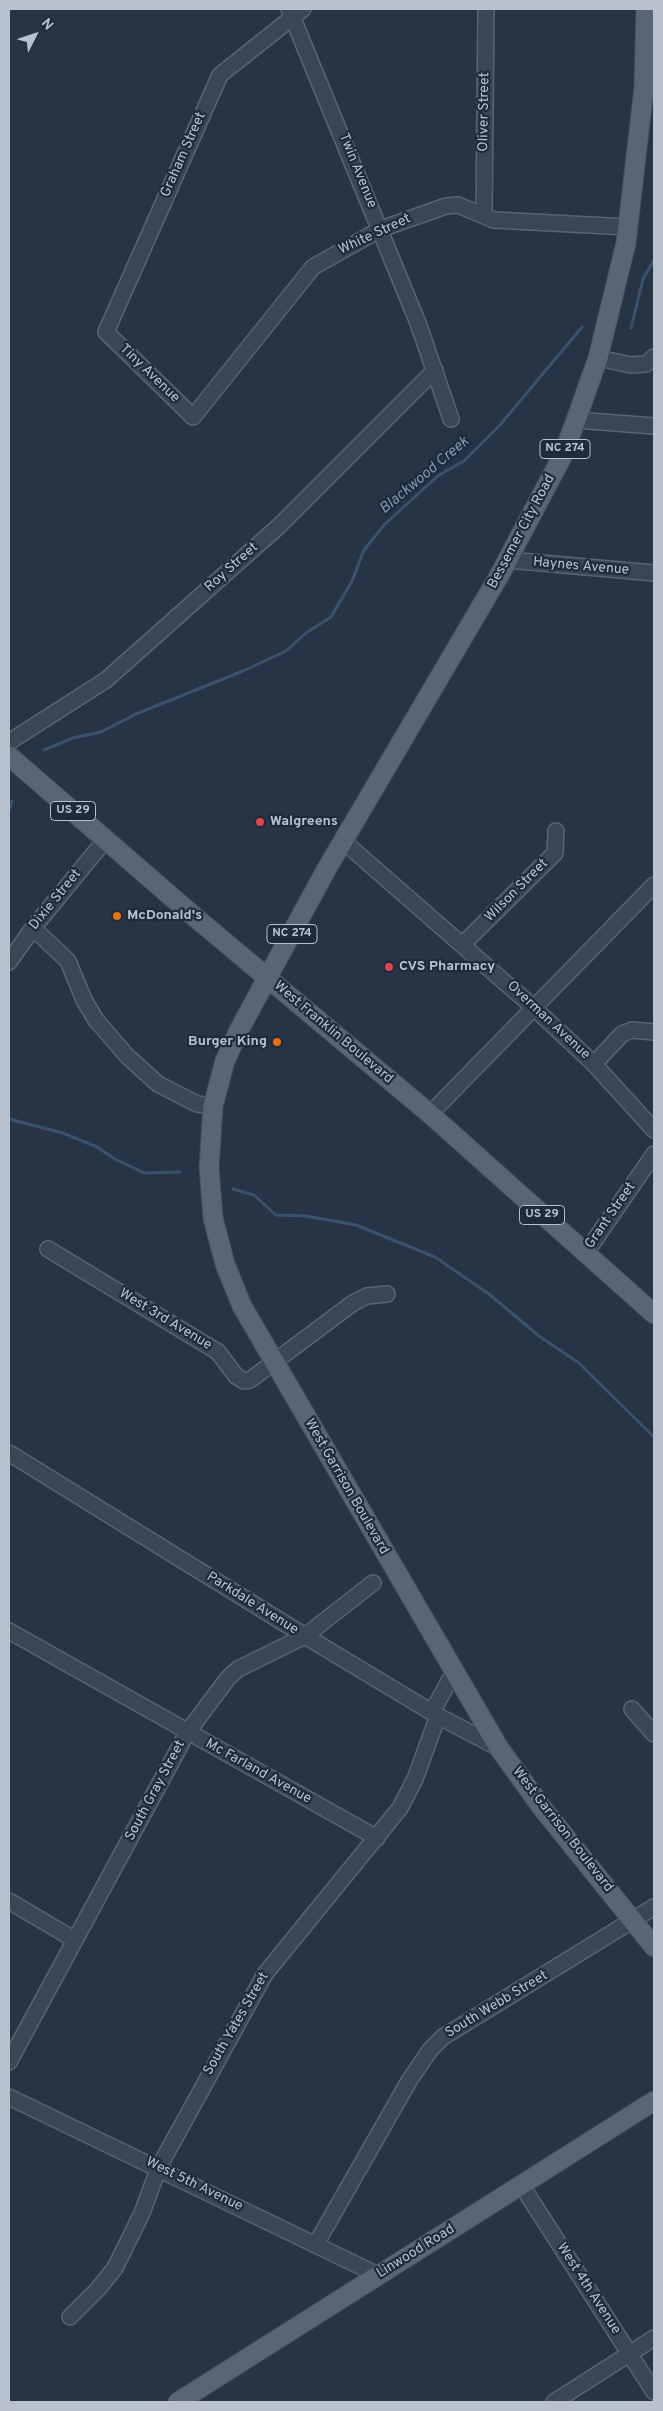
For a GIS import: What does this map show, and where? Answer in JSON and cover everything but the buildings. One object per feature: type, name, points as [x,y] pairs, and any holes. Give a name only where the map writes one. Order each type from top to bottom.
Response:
[{"type":"main road","name":"Bessemer City Road","points":[[267,977],[343,841],[508,560],[563,455],[598,358],[618,282],[649,88],[646,9]]},
{"type":"main road","name":"West Franklin Boulevard","points":[[9,756],[430,1114],[654,1314]]},
{"type":"main road","name":"West Garrison Boulevard","points":[[267,977],[224,1062],[213,1106],[209,1167],[212,1208],[220,1246],[232,1285],[274,1361],[499,1748],[543,1809],[654,1947]]},
{"type":"main road","name":"Linwood Road","points":[[178,2402],[654,2101]]},
{"type":"street","name":"Oliver Street","points":[[484,215],[486,9]]},
{"type":"street","name":"Twin Avenue","points":[[295,11],[435,370],[451,419]]},
{"type":"street","name":"Graham Street","points":[[106,332],[220,75],[295,11]]},
{"type":"street","name":"White Street","points":[[193,417],[314,267],[381,229],[446,206],[458,204],[494,220],[628,228]]},
{"type":"street","name":"Tiny Avenue","points":[[106,332],[193,417]]},
{"type":"street","points":[[598,358],[631,365],[646,364],[654,357]]},
{"type":"street","name":"Roy Street","points":[[9,742],[106,680],[279,526],[435,370]]},
{"type":"street","points":[[576,420],[654,426]]},
{"type":"street","name":"Haynes Avenue","points":[[508,560],[654,572]]},
{"type":"street","name":"Wilson Street","points":[[463,944],[555,853],[556,831]]},
{"type":"street","name":"Dixie Street","points":[[9,962],[33,928],[106,839]]},
{"type":"street","name":"Overman Avenue","points":[[343,841],[533,1007],[594,1064],[654,1130]]},
{"type":"street","points":[[430,1114],[654,885]]},
{"type":"street","points":[[33,928],[68,961],[84,1000],[96,1020],[127,1056],[158,1084],[197,1104],[213,1106]]},
{"type":"street","points":[[594,1064],[622,1034],[632,1030],[654,1032]]},
{"type":"street","name":"Grant Street","points":[[585,1254],[654,1154]]},
{"type":"street","name":"West 3rd Avenue","points":[[48,1249],[218,1352],[240,1380],[250,1380],[274,1361]]},
{"type":"street","points":[[274,1361],[353,1303],[367,1296],[387,1294]]},
{"type":"street","name":"Parkdale Avenue","points":[[9,1453],[305,1636],[435,1714],[499,1748]]},
{"type":"street","name":"South Gray Street","points":[[9,2062],[187,1733],[228,1678],[238,1669],[305,1636],[373,1583]]},
{"type":"street","name":"Mc Farland Avenue","points":[[10,1635],[376,1838]]},
{"type":"street","name":"South Yates Street","points":[[70,2317],[115,2268],[142,2213],[158,2167],[265,1974],[395,1816],[407,1796],[435,1714],[454,1672]]},
{"type":"street","points":[[632,1709],[654,1734]]},
{"type":"street","points":[[9,1901],[74,1940]]},
{"type":"street","name":"South Webb Street","points":[[316,2244],[409,2081],[444,2037],[654,1908]]},
{"type":"street","name":"West 5th Avenue","points":[[9,2097],[378,2274]]},
{"type":"street","name":"West 4th Avenue","points":[[522,2186],[654,2392]]},
{"type":"street","points":[[554,2402],[654,2338]]},
{"type":"waterway","name":"Blackwood Creek","points":[[631,328],[643,279],[654,260]]},
{"type":"waterway","name":"Blackwood Creek","points":[[44,750],[73,738],[101,732],[136,714],[243,671],[286,651],[306,633],[331,617],[352,581],[364,550],[385,524],[439,475],[464,461],[500,425],[582,327]]},
{"type":"waterway","name":"Blackwood Creek","points":[[9,810],[12,801]]},
{"type":"waterway","points":[[9,1119],[63,1133],[97,1147],[115,1159],[144,1173],[180,1172]]},
{"type":"waterway","points":[[233,1189],[254,1195],[276,1215],[306,1216],[356,1225],[435,1257],[489,1294],[539,1336],[579,1363],[654,1437]]},
{"type":"place","name":"Walgreens","points":[[260,822]]},
{"type":"place","name":"McDonald's","points":[[117,916]]},
{"type":"place","name":"CVS Pharmacy","points":[[389,967]]},
{"type":"place","name":"Burger King","points":[[277,1042]]}]
